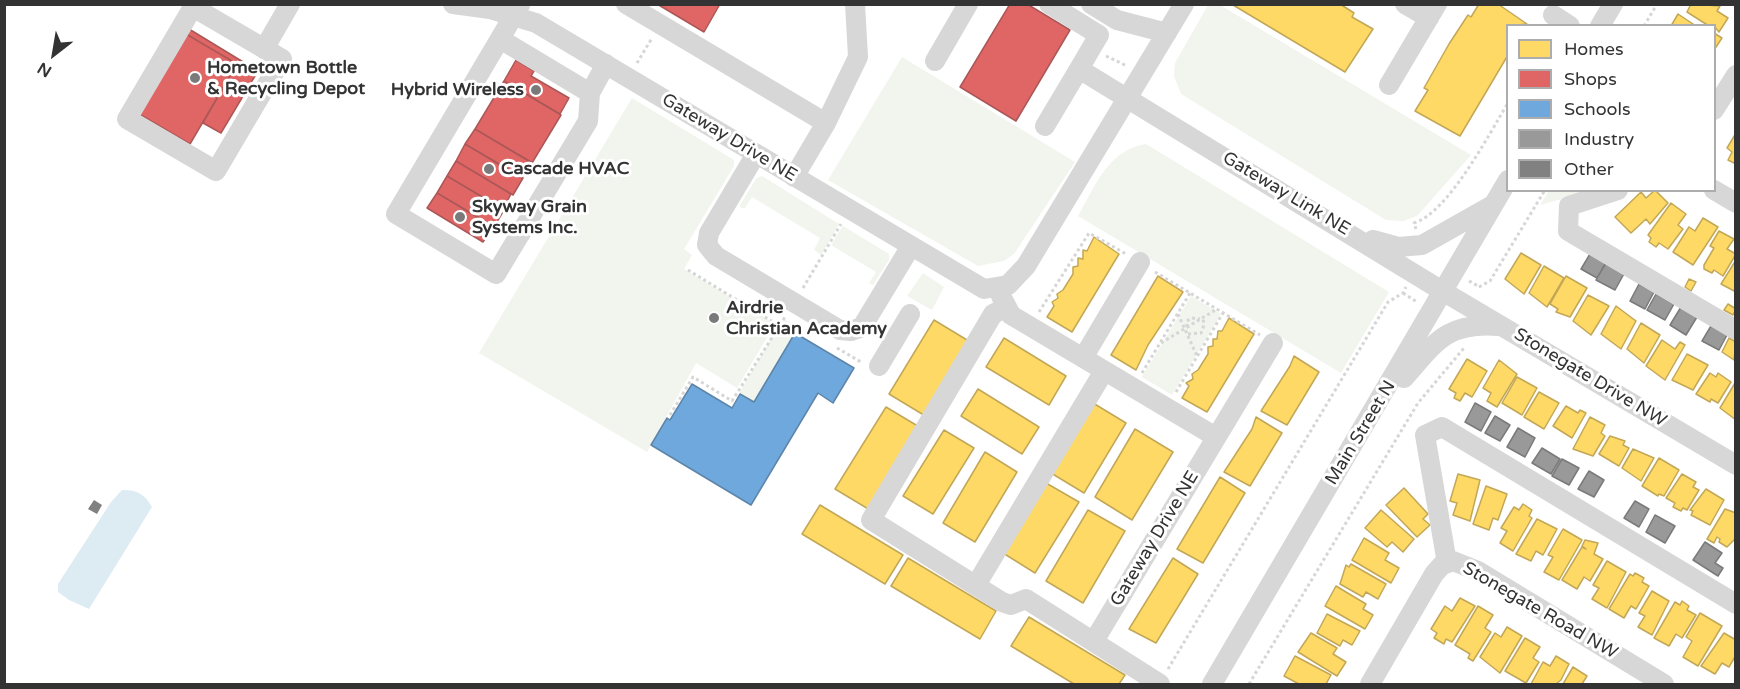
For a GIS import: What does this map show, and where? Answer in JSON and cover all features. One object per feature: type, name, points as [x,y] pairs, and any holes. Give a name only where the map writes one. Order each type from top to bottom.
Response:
[{"type":"street","points":[[264,49],[290,4]]},
{"type":"street","name":"Gateway Drive NE","points":[[453,4],[517,10],[984,289],[996,289]]},
{"type":"street","points":[[626,4],[826,123]]},
{"type":"street","points":[[794,177],[826,123],[858,57],[855,4]]},
{"type":"street","points":[[935,61],[968,4]]},
{"type":"street","points":[[1045,126],[1099,35],[1049,4]]},
{"type":"street","points":[[1091,4],[1117,20],[1167,33]]},
{"type":"street","points":[[1184,4],[1026,266],[1008,285],[996,289],[1011,315],[1216,437]]},
{"type":"street","points":[[1389,85],[1433,11],[1405,4]]},
{"type":"street","points":[[1601,24],[1613,4]]},
{"type":"street","points":[[193,7],[264,49],[282,59],[216,171],[127,119],[193,7]]},
{"type":"street","points":[[517,10],[396,214],[496,274],[588,121],[590,93],[606,64]]},
{"type":"street","points":[[500,39],[590,93]]},
{"type":"street","name":"Gateway Link NE","points":[[1079,69],[1444,292]]},
{"type":"street","points":[[1716,108],[1736,75]]},
{"type":"street","points":[[756,154],[709,233],[707,245],[716,256],[792,314],[840,330],[851,331],[862,327],[911,246]]},
{"type":"street","name":"Main Street N","points":[[1212,684],[1506,183]]},
{"type":"street","points":[[1716,191],[1736,203]]},
{"type":"street","points":[[1612,192],[1569,206],[1568,231],[1736,330]]},
{"type":"street","points":[[1350,233],[1398,247],[1422,244],[1492,205]]},
{"type":"street","points":[[1083,358],[1140,262]]},
{"type":"street","name":"Stonegate Drive NW","points":[[1444,292],[1736,465]]},
{"type":"street","points":[[1007,307],[993,314],[871,520],[1002,603],[1011,605],[1026,599],[1160,684]]},
{"type":"street","points":[[872,360],[898,334],[910,314]]},
{"type":"street","points":[[868,316],[898,334]]},
{"type":"street","points":[[1374,411],[1438,340],[1473,324],[1504,327]]},
{"type":"street","name":"Gateway Drive NE","points":[[1094,641],[1273,343]]},
{"type":"street","points":[[976,585],[1104,371]]},
{"type":"street","points":[[1447,563],[1425,435],[1442,427],[1736,604]]},
{"type":"street","name":"Stonegate Road NW","points":[[1370,684],[1434,574],[1453,561],[1478,571],[1664,684]]},
{"type":"path","points":[[1645,24],[1657,4]]},
{"type":"path","points":[[628,78],[660,25]]},
{"type":"path","points":[[1092,47],[1132,68]]},
{"type":"path","points":[[1414,223],[1422,221],[1436,208],[1457,183],[1506,107]]},
{"type":"path","points":[[1479,287],[1490,281],[1544,192]]},
{"type":"path","points":[[670,415],[693,377],[732,401],[784,316],[792,314],[849,210]]},
{"type":"path","points":[[1031,327],[1089,233],[1273,343]]},
{"type":"path","points":[[688,270],[778,325]]},
{"type":"path","points":[[1139,377],[1190,293]]},
{"type":"path","points":[[1160,684],[1388,302],[1403,293]]},
{"type":"path","points":[[1186,330],[1186,323],[1191,318],[1201,319],[1217,309]]},
{"type":"path","points":[[1173,397],[1223,313]]},
{"type":"path","points":[[1178,314],[1197,356]]},
{"type":"path","points":[[1186,330],[1195,335],[1201,333],[1204,325],[1201,319]]},
{"type":"path","points":[[1160,344],[1186,330]]},
{"type":"path","points":[[829,344],[860,363],[872,360]]},
{"type":"path","points":[[1249,684],[1418,403],[1465,347]]},
{"type":"shaded area","points":[[1208,5],[1220,5],[1471,155],[1417,216],[1403,221],[1386,220],[1181,94],[1174,76],[1175,63]]},
{"type":"shaded area","points":[[902,57],[1075,162],[1014,254],[1004,261],[978,266],[828,180]]},
{"type":"shaded area","points":[[632,98],[734,160],[734,166],[684,249],[692,255],[684,269],[775,324],[737,388],[696,363],[647,452],[479,353]]},
{"type":"shaded area","points":[[1146,144],[1389,292],[1341,373],[1078,216],[1097,181],[1112,162],[1121,154]]},
{"type":"shaded area","points":[[762,176],[839,224],[821,255],[814,250],[820,238],[752,197],[745,208],[741,208],[740,205],[756,179]]},
{"type":"shaded area","points":[[1548,192],[1586,192],[1540,205]]},
{"type":"shaded area","points":[[843,226],[889,254],[889,260],[873,285],[869,283],[876,272],[831,245]]},
{"type":"shaded area","points":[[923,273],[944,287],[932,310],[907,296]]},
{"type":"shaded area","points":[[1191,296],[1221,314],[1172,395],[1142,377]]},
{"type":"shaded area","points":[[783,319],[799,326],[754,402],[739,393]]},
{"type":"shaded area","points":[[122,490],[140,494],[152,507],[89,609],[58,592],[58,584],[111,502]]},
{"type":"building: Homes","points":[[1340,4],[1354,13],[1352,17],[1373,29],[1345,72],[1233,5]]},
{"type":"building: Homes","points":[[1479,4],[1498,4],[1527,24],[1506,24],[1506,58],[1460,136],[1415,111],[1428,90],[1424,88],[1449,44],[1468,15],[1471,17]]},
{"type":"building: Homes","points":[[1691,4],[1720,6],[1717,11],[1728,18],[1719,32],[1716,24],[1706,24],[1687,12]]},
{"type":"building: Homes","points":[[1678,14],[1693,24],[1672,24]]},
{"type":"building: Homes","points":[[1716,34],[1722,38],[1716,47]]},
{"type":"building: Homes","points":[[1736,133],[1736,164],[1728,160],[1732,152],[1727,148]]},
{"type":"building: Homes","points":[[1641,192],[1646,198],[1653,192],[1657,192],[1668,203],[1650,224],[1646,219],[1631,233],[1615,217]]},
{"type":"building: Homes","points":[[1671,203],[1686,214],[1678,225],[1683,229],[1668,249],[1659,243],[1656,247],[1649,242],[1651,238],[1648,235]]},
{"type":"building: Homes","points":[[1703,218],[1718,227],[1693,265],[1673,252],[1689,227],[1695,231]]},
{"type":"building: Homes","points":[[1719,231],[1734,239],[1727,249],[1736,254],[1723,276],[1714,270],[1712,273],[1704,269],[1714,248],[1710,246]]},
{"type":"building: Homes","points":[[1094,237],[1119,254],[1072,332],[1047,317],[1054,306],[1052,302],[1058,298],[1057,294],[1063,290],[1073,274],[1073,267],[1078,266],[1078,258],[1083,259],[1083,250],[1087,251]]},
{"type":"building: Homes","points":[[1521,253],[1541,265],[1524,294],[1505,279]]},
{"type":"building: Homes","points":[[1736,260],[1736,292],[1721,284]]},
{"type":"building: Homes","points":[[1544,266],[1564,278],[1547,307],[1529,293]]},
{"type":"building: Homes","points":[[1158,276],[1183,292],[1148,345],[1136,370],[1111,355]]},
{"type":"building: Homes","points":[[1566,276],[1587,288],[1570,317],[1556,312],[1558,309],[1550,304]]},
{"type":"building: Homes","points":[[1689,279],[1696,282],[1691,291],[1685,287]]},
{"type":"building: Homes","points":[[1588,295],[1609,306],[1591,335],[1573,321]]},
{"type":"building: Homes","points":[[1728,304],[1736,309],[1733,315],[1724,310]]},
{"type":"building: Homes","points":[[1616,306],[1636,321],[1621,349],[1601,334]]},
{"type":"building: Homes","points":[[1229,318],[1254,334],[1207,412],[1182,398],[1189,386],[1186,383],[1193,379],[1192,374],[1198,370],[1208,354],[1208,347],[1213,346],[1213,339],[1217,339],[1218,331],[1222,331]]},
{"type":"building: Homes","points":[[934,320],[972,343],[927,417],[889,394]]},
{"type":"building: Homes","points":[[1641,323],[1660,335],[1644,363],[1627,349]]},
{"type":"building: Homes","points":[[1004,338],[1066,376],[1049,405],[986,367]]},
{"type":"building: Homes","points":[[1729,338],[1736,342],[1734,360],[1722,352]]},
{"type":"building: Homes","points":[[1662,340],[1675,349],[1680,342],[1685,345],[1665,380],[1646,366]]},
{"type":"building: Homes","points":[[1687,354],[1708,365],[1693,390],[1672,380]]},
{"type":"building: Homes","points":[[1294,356],[1319,372],[1287,425],[1261,411]]},
{"type":"building: Homes","points":[[1467,359],[1487,371],[1472,397],[1465,393],[1460,401],[1454,398],[1456,393],[1449,389]]},
{"type":"building: Homes","points":[[1499,360],[1517,374],[1497,407],[1487,401],[1491,393],[1483,388]]},
{"type":"building: Homes","points":[[1710,373],[1716,377],[1718,373],[1731,382],[1718,403],[1711,399],[1710,402],[1696,394]]},
{"type":"building: Homes","points":[[1517,377],[1537,388],[1522,415],[1502,403]]},
{"type":"building: Homes","points":[[1736,383],[1736,420],[1720,408]]},
{"type":"building: Homes","points":[[978,389],[1039,427],[1022,454],[961,416]]},
{"type":"building: Homes","points":[[1539,392],[1559,403],[1544,429],[1524,417]]},
{"type":"building: Homes","points":[[1093,403],[1126,423],[1084,493],[1051,473]]},
{"type":"building: Homes","points":[[1566,406],[1578,413],[1580,410],[1586,413],[1572,438],[1553,426]]},
{"type":"building: Homes","points":[[886,407],[921,428],[870,510],[835,489]]},
{"type":"building: Homes","points":[[1256,417],[1282,433],[1250,486],[1224,472],[1252,429]]},
{"type":"building: Homes","points":[[1590,417],[1605,425],[1601,433],[1605,436],[1593,456],[1573,449]]},
{"type":"building: Homes","points":[[1135,429],[1173,452],[1132,520],[1095,497]]},
{"type":"building: Homes","points":[[944,430],[974,448],[933,514],[903,496]]},
{"type":"building: Homes","points":[[1610,436],[1625,441],[1623,445],[1629,448],[1619,466],[1599,454]]},
{"type":"building: Homes","points":[[1633,449],[1654,458],[1641,481],[1622,468]]},
{"type":"building: Homes","points":[[985,452],[1017,472],[975,542],[943,523]]},
{"type":"building: Homes","points":[[1659,458],[1679,470],[1664,496],[1659,494],[1658,496],[1642,486]]},
{"type":"building: Homes","points":[[1458,474],[1480,480],[1470,521],[1453,515],[1457,503],[1450,501]]},
{"type":"building: Homes","points":[[1682,474],[1696,482],[1693,487],[1699,490],[1687,510],[1683,508],[1681,511],[1673,507],[1675,503],[1666,498]]},
{"type":"building: Homes","points":[[1220,477],[1245,493],[1203,563],[1177,549]]},
{"type":"building: Homes","points":[[1046,483],[1079,502],[1035,573],[1003,553]]},
{"type":"building: Homes","points":[[1486,486],[1507,494],[1498,520],[1493,518],[1489,530],[1473,524]]},
{"type":"building: Homes","points":[[1404,488],[1428,514],[1423,519],[1430,525],[1417,537],[1386,505]]},
{"type":"building: Homes","points":[[1706,489],[1724,500],[1710,525],[1691,515],[1693,511],[1690,510]]},
{"type":"building: Homes","points":[[1523,504],[1532,510],[1529,516],[1532,518],[1513,551],[1500,543],[1507,531],[1501,528],[1514,507],[1519,510]]},
{"type":"building: Homes","points":[[820,505],[903,555],[885,584],[802,534]]},
{"type":"building: Homes","points":[[1725,509],[1736,513],[1736,538],[1727,547],[1719,542],[1720,539],[1717,537],[1714,543],[1707,539]]},
{"type":"building: Homes","points":[[1088,510],[1125,531],[1083,603],[1046,581]]},
{"type":"building: Homes","points":[[1381,510],[1414,539],[1403,552],[1392,542],[1387,547],[1365,528]]},
{"type":"building: Homes","points":[[1537,519],[1557,529],[1543,555],[1536,551],[1531,561],[1516,554]]},
{"type":"building: Homes","points":[[1563,529],[1582,540],[1559,580],[1544,572],[1553,557],[1548,555]]},
{"type":"building: Homes","points":[[1364,538],[1389,553],[1385,560],[1399,568],[1391,583],[1352,560]]},
{"type":"building: Homes","points":[[1585,540],[1598,543],[1594,554],[1603,559],[1590,581],[1584,577],[1577,589],[1562,580],[1582,547],[1586,549],[1582,546]]},
{"type":"building: Homes","points":[[908,558],[996,611],[980,639],[891,586]]},
{"type":"building: Homes","points":[[1173,558],[1198,574],[1156,643],[1129,629]]},
{"type":"building: Homes","points":[[1607,561],[1626,572],[1607,608],[1592,599],[1599,588],[1593,585]]},
{"type":"building: Homes","points":[[1351,564],[1386,584],[1378,599],[1366,592],[1363,597],[1340,584],[1346,565],[1349,567]]},
{"type":"building: Homes","points":[[1635,573],[1644,578],[1642,582],[1649,586],[1636,609],[1631,606],[1624,618],[1609,609],[1630,574],[1633,576]]},
{"type":"building: Homes","points":[[1336,586],[1366,604],[1363,609],[1373,615],[1365,629],[1325,606]]},
{"type":"building: Homes","points":[[1652,591],[1669,601],[1652,635],[1638,627],[1645,616],[1639,613]]},
{"type":"building: Homes","points":[[1460,598],[1475,606],[1452,642],[1446,639],[1444,644],[1434,638],[1437,633],[1431,629],[1445,606],[1452,611]]},
{"type":"building: Homes","points":[[1682,601],[1689,606],[1687,610],[1696,615],[1682,638],[1676,634],[1669,646],[1654,638],[1675,602],[1680,605]]},
{"type":"building: Homes","points":[[1478,606],[1493,615],[1485,628],[1491,632],[1473,661],[1468,658],[1470,654],[1455,645]]},
{"type":"building: Homes","points":[[1700,613],[1722,626],[1698,666],[1683,657],[1692,641],[1686,637]]},
{"type":"building: Homes","points":[[1327,614],[1360,631],[1352,645],[1343,640],[1340,646],[1317,633]]},
{"type":"building: Homes","points":[[1029,617],[1125,675],[1119,684],[1074,684],[1011,646]]},
{"type":"building: Homes","points":[[1507,627],[1522,636],[1500,673],[1480,657],[1495,633],[1501,637]]},
{"type":"building: Homes","points":[[1311,633],[1337,648],[1333,654],[1346,662],[1337,676],[1298,652]]},
{"type":"building: Homes","points":[[1724,633],[1736,640],[1736,655],[1729,667],[1722,663],[1715,674],[1701,666]]},
{"type":"building: Homes","points":[[1525,638],[1540,647],[1533,658],[1539,662],[1526,683],[1505,671]]},
{"type":"building: Homes","points":[[1295,656],[1331,675],[1326,684],[1299,684],[1284,676]]},
{"type":"building: Homes","points":[[1556,656],[1569,664],[1561,680],[1556,684],[1531,684],[1543,662],[1550,666]]},
{"type":"building: Homes","points":[[1573,667],[1587,676],[1582,684],[1563,684]]},
{"type":"building: Shops","points":[[657,4],[720,4],[704,32]]},
{"type":"building: Shops","points":[[1010,4],[1027,4],[1070,30],[1016,121],[960,87]]},
{"type":"building: Shops","points":[[189,29],[258,71],[221,133],[203,123],[237,64],[186,34]]},
{"type":"building: Shops","name":"Hometown Bottle & Recycling Depot","points":[[186,34],[237,64],[190,144],[139,114]]},
{"type":"building: Shops","name":"Hybrid Wireless","points":[[516,60],[534,71],[531,76],[569,98],[560,114],[504,81]]},
{"type":"building: Shops","points":[[504,81],[561,115],[532,163],[475,129]]},
{"type":"building: Shops","points":[[475,129],[531,162],[522,178],[465,144]]},
{"type":"building: Shops","name":"Cascade HVAC","points":[[465,144],[523,178],[513,195],[456,161]]},
{"type":"building: Shops","points":[[456,161],[511,194],[503,209],[447,176]]},
{"type":"building: Shops","points":[[447,176],[504,210],[494,227],[437,193]]},
{"type":"building: Shops","name":"Skyway Grain Systems Inc.","points":[[437,193],[493,226],[483,242],[427,208]]},
{"type":"building: Schools","points":[[795,333],[854,368],[833,403],[818,393],[751,505],[651,445],[667,418],[670,420],[692,384],[732,408],[740,394],[754,402]]},
{"type":"building: Industry","points":[[1590,254],[1606,263],[1597,278],[1581,269]]},
{"type":"building: Industry","points":[[1606,262],[1625,272],[1615,290],[1596,280]]},
{"type":"building: Industry","points":[[1639,284],[1654,292],[1645,309],[1630,301]]},
{"type":"building: Industry","points":[[1656,294],[1674,304],[1665,320],[1647,310]]},
{"type":"building: Industry","points":[[1681,307],[1697,317],[1686,335],[1670,325]]},
{"type":"building: Industry","points":[[1711,326],[1727,335],[1719,350],[1702,341]]},
{"type":"building: Industry","points":[[1475,403],[1491,412],[1481,431],[1465,422]]},
{"type":"building: Industry","points":[[1495,416],[1510,425],[1500,441],[1485,433]]},
{"type":"building: Industry","points":[[1518,428],[1535,438],[1525,457],[1507,447]]},
{"type":"building: Industry","points":[[1542,448],[1560,459],[1551,474],[1532,463]]},
{"type":"building: Industry","points":[[1562,459],[1579,468],[1569,485],[1552,476]]},
{"type":"building: Industry","points":[[1589,471],[1604,480],[1594,497],[1578,489]]},
{"type":"building: Industry","points":[[1635,501],[1649,509],[1639,527],[1624,518]]},
{"type":"building: Industry","points":[[1655,515],[1675,526],[1665,543],[1646,532]]},
{"type":"building: Industry","points":[[1705,542],[1722,553],[1715,563],[1723,568],[1718,576],[1693,560]]},
{"type":"building: Other","points":[[94,500],[102,505],[97,514],[88,509]]},
{"type":"place","name":"Hometown Bottle & Recycling Depot","points":[[195,78]]},
{"type":"place","name":"Hybrid Wireless","points":[[536,90]]},
{"type":"place","name":"Cascade HVAC","points":[[489,169]]},
{"type":"place","name":"Skyway Grain Systems Inc.","points":[[460,217]]},
{"type":"place","name":"Airdrie Christian Academy","points":[[714,318]]}]
